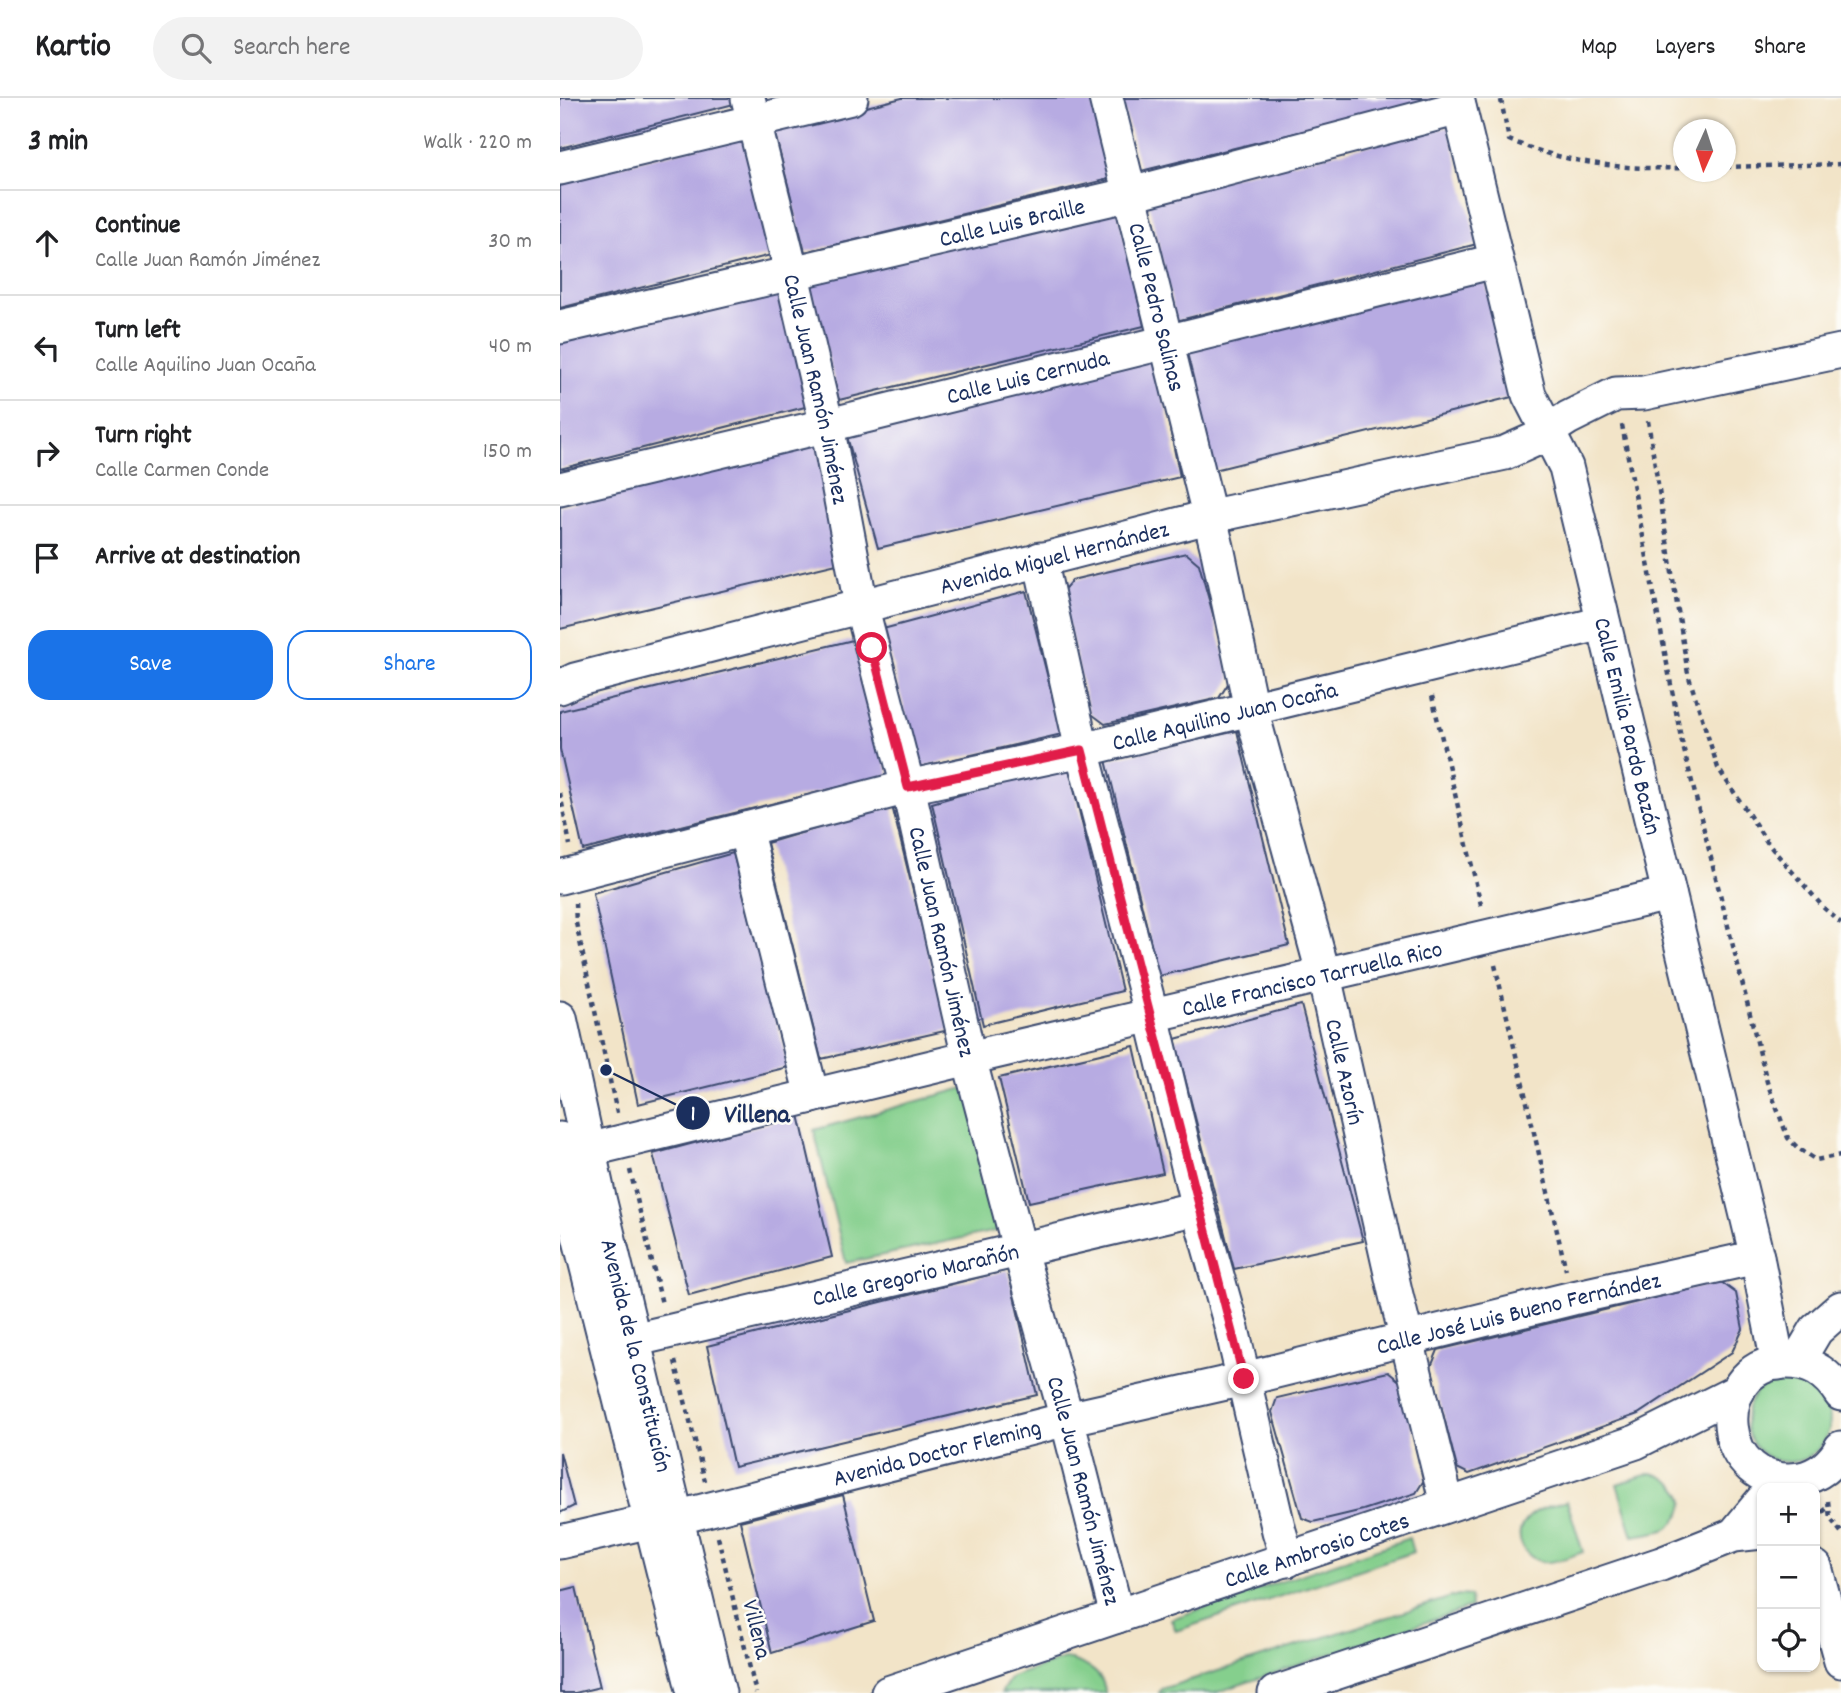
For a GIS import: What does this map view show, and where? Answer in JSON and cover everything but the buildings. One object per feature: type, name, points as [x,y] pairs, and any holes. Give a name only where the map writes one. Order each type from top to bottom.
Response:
[{"type":"street","points":[[560,168],[751,110],[852,98]]},
{"type":"street","name":"Calle Pedro Salinas","points":[[1106,98],[1208,517]]},
{"type":"street","name":"Calle Luis Braille","points":[[560,327],[791,271],[1131,194],[1458,103]]},
{"type":"street","name":"Calle Emilia Pardo Bazán","points":[[1458,103],[1529,395],[1566,467],[1757,1257],[1787,1362]]},
{"type":"street","name":"Calle Juan Ramón Jiménez","points":[[751,110],[827,426],[861,606],[908,787],[970,1058],[1117,1616]]},
{"type":"street","name":"Calle Luis Cernuda","points":[[560,489],[1495,261]]},
{"type":"street","name":"Avenida Miguel Hernández","points":[[560,687],[575,680],[1208,517],[1505,453],[1630,393],[1841,351]]},
{"type":"street","name":"Calle Azorín","points":[[1208,517],[1217,547],[1251,709],[1324,976],[1447,1504]]},
{"type":"street","points":[[1040,559],[1082,750],[1152,1016],[1288,1560]]},
{"type":"street","name":"Calle Aquilino Juan Ocaña","points":[[567,875],[908,787],[1082,750],[1603,622]]},
{"type":"street","points":[[745,829],[812,1096]]},
{"type":"street","name":"Calle Francisco Tarruella Rico","points":[[568,1157],[970,1058],[1669,894]]},
{"type":"street","name":"Avenida de la Constitución","points":[[560,1018],[568,1157],[663,1519],[719,1693]]},
{"type":"street","name":"Avenida de la Constitución","points":[[568,1157],[633,1340],[694,1693]]},
{"type":"street","name":"Calle Gregorio Marañón","points":[[633,1340],[1198,1208]]},
{"type":"street","name":"Calle José Luis Bueno Fernández","points":[[1280,1369],[1573,1298],[1757,1257]]},
{"type":"street","points":[[1787,1362],[1816,1330],[1841,1308]]},
{"type":"street","points":[[1787,1362],[1815,1367],[1832,1380],[1841,1394]]},
{"type":"street","name":"Calle Ambrosio Cotes","points":[[888,1693],[1636,1442],[1738,1391],[1748,1377],[1762,1368],[1787,1362]]},
{"type":"street","name":"Avenida Doctor Fleming","points":[[560,1542],[712,1510],[1067,1419],[1280,1369]]},
{"type":"street","points":[[1275,1693],[1748,1534],[1793,1480],[1749,1465],[1737,1450],[1730,1430],[1730,1409],[1738,1391]]},
{"type":"street","points":[[1820,1585],[1841,1661]]},
{"type":"path","points":[[1501,100],[1509,140],[1536,151],[1587,164],[1673,169]]},
{"type":"path","points":[[1736,167],[1841,163]]},
{"type":"path","points":[[1630,393],[1688,674],[1718,768],[1769,845],[1824,908],[1841,923]]},
{"type":"path","points":[[1630,393],[1681,738],[1767,1082],[1788,1138],[1798,1148],[1816,1160],[1841,1155]]},
{"type":"path","points":[[1425,665],[1573,1298]]},
{"type":"path","name":"Villena","points":[[560,793],[567,875],[576,923],[668,1332],[756,1693]]},
{"type":"path","points":[[1820,1514],[1828,1507],[1830,1518],[1841,1532]]},
{"type":"green space","points":[[968,1087],[1000,1230],[846,1263],[814,1130]]},
{"type":"green space","points":[[1788,1378],[1804,1381],[1823,1397],[1830,1420],[1827,1436],[1811,1455],[1788,1462],[1772,1459],[1753,1443],[1746,1420],[1749,1404],[1765,1385]]},
{"type":"green space","points":[[1652,1473],[1666,1479],[1678,1489],[1684,1502],[1683,1509],[1667,1529],[1633,1536],[1617,1484]]},
{"type":"green space","points":[[1567,1501],[1583,1552],[1550,1562],[1538,1561],[1522,1546],[1522,1525],[1536,1512]]},
{"type":"green space","points":[[1409,1538],[1413,1552],[1176,1631],[1171,1619]]},
{"type":"green space","points":[[1458,1595],[1470,1596],[1471,1607],[1215,1693],[1159,1693],[1161,1689]]},
{"type":"green space","points":[[1064,1659],[1091,1669],[1101,1679],[1105,1693],[1001,1693],[1011,1677]]},
{"type":"place","name":"Villena","points":[[606,1070]]},
{"type":"route","points":[[872,648],[908,787],[1082,750],[1244,1379]]}]
